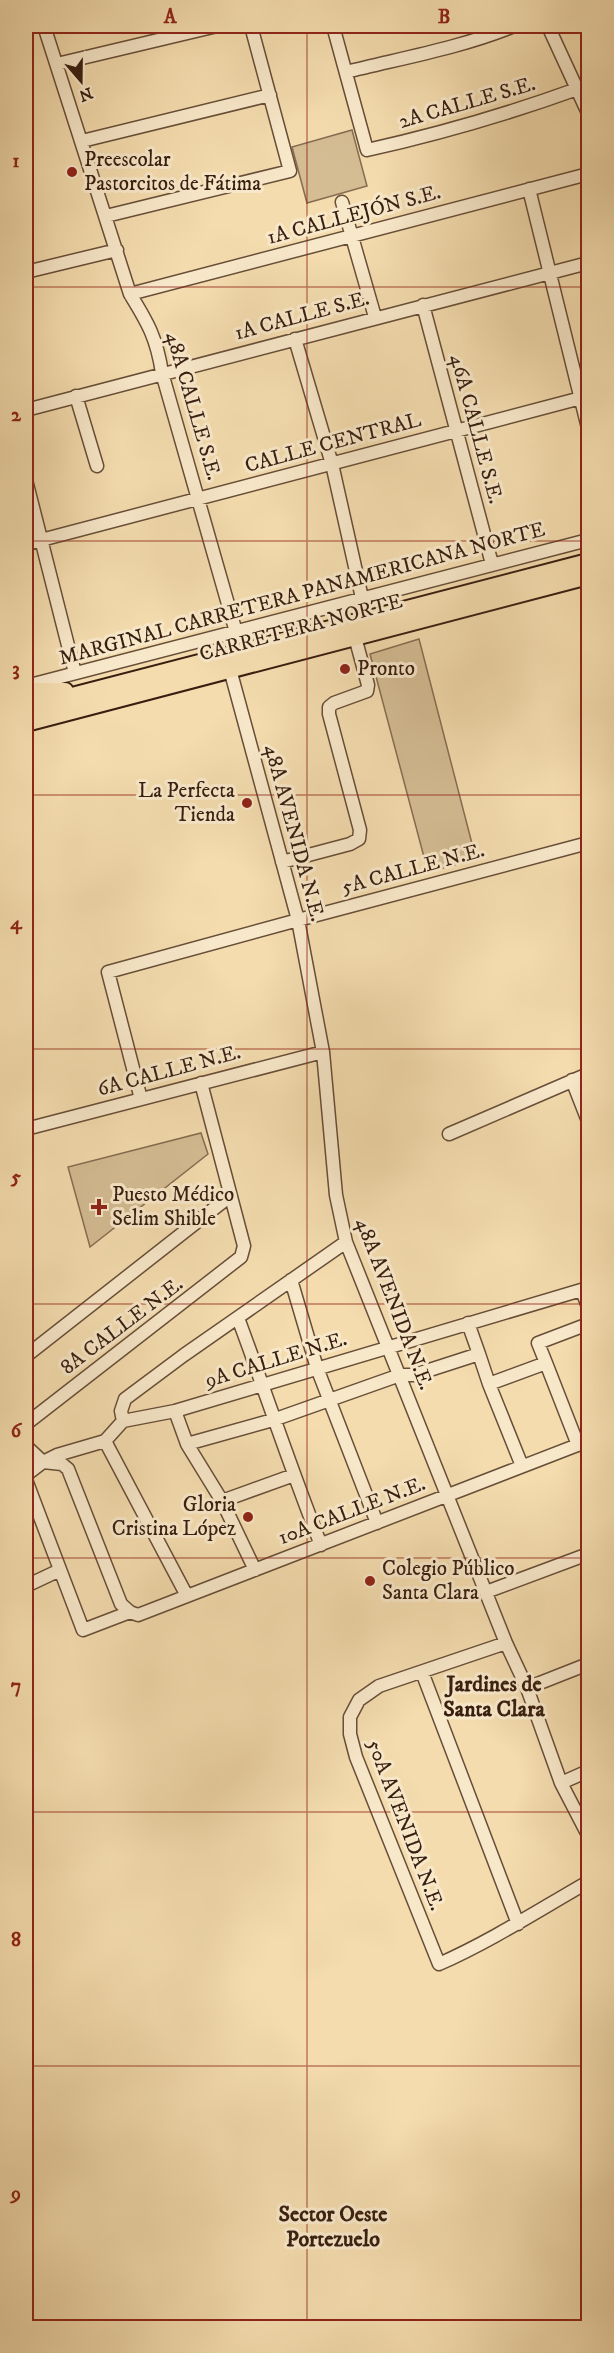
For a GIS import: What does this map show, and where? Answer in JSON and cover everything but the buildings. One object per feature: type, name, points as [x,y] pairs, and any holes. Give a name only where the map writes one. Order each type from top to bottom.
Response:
[{"type":"highway","name":"CARRETERA NORTE","points":[[26,723],[228,663],[588,562]]},
{"type":"highway","name":"CARRETERA NORTE","points":[[26,708],[87,691],[355,637],[588,576]]},
{"type":"highway","points":[[26,691],[87,691]]},
{"type":"street","name":"48A CALLE S.E.","points":[[44,26],[130,294],[148,322],[158,345],[162,373],[236,632]]},
{"type":"street","points":[[57,64],[217,26]]},
{"type":"street","points":[[105,216],[290,171],[251,26]]},
{"type":"street","points":[[333,26],[345,72],[493,34],[514,26]]},
{"type":"street","points":[[548,26],[588,113]]},
{"type":"street","name":"2A CALLE S.E.","points":[[345,72],[367,150],[438,135],[499,117],[577,89]]},
{"type":"street","points":[[82,141],[270,95]]},
{"type":"street","name":"1A CALLEJÓN S.E.","points":[[130,294],[588,174]]},
{"type":"street","points":[[529,189],[588,428]]},
{"type":"street","points":[[342,202],[375,317]]},
{"type":"street","points":[[26,272],[117,250]]},
{"type":"street","name":"1A CALLE S.E.","points":[[26,410],[588,262]]},
{"type":"street","name":"46A CALLE S.E.","points":[[423,305],[492,564]]},
{"type":"street","points":[[296,339],[332,464],[362,598]]},
{"type":"street","points":[[76,396],[97,466]]},
{"type":"street","name":"CALLE CENTRAL","points":[[26,544],[581,398]]},
{"type":"street","points":[[26,480],[75,673]]},
{"type":"street","name":"MARGINAL CARRETERA PANAMERICANA NORTE","points":[[26,686],[588,540]]},
{"type":"street","points":[[282,862],[350,844],[358,839],[360,830],[329,714],[329,707],[334,703],[367,691],[368,686],[355,637]]},
{"type":"street","name":"48A AVENIDA N.E.","points":[[228,663],[298,920],[322,1052],[336,1195],[346,1242],[506,1642],[527,1688],[561,1783],[588,1835]]},
{"type":"street","name":"5A CALLE N.E.","points":[[141,1099],[108,972],[588,843]]},
{"type":"street","name":"6A CALLE N.E.","points":[[26,1129],[322,1052]]},
{"type":"street","points":[[449,1134],[588,1074]]},
{"type":"street","points":[[572,1080],[588,1121]]},
{"type":"street","points":[[26,1356],[230,1197],[201,1083]]},
{"type":"street","name":"8A CALLE N.E.","points":[[26,1424],[241,1257],[244,1246],[230,1197]]},
{"type":"street","points":[[123,1421],[121,1411],[125,1399],[346,1242]]},
{"type":"street","points":[[291,1280],[317,1368],[377,1523]]},
{"type":"street","points":[[388,1346],[585,1289],[588,1307]]},
{"type":"street","points":[[238,1318],[273,1420],[321,1545]]},
{"type":"street","points":[[468,1323],[522,1467]]},
{"type":"street","points":[[583,1443],[538,1342],[588,1324]]},
{"type":"street","name":"9A CALLE N.E.","points":[[175,1411],[388,1346]]},
{"type":"street","points":[[187,1444],[273,1420],[400,1375],[414,1375],[479,1354]]},
{"type":"street","points":[[489,1384],[546,1363]]},
{"type":"street","points":[[26,1475],[43,1462],[105,1441],[123,1421],[175,1411],[187,1444],[222,1501],[255,1570]]},
{"type":"street","points":[[105,1441],[187,1596]]},
{"type":"street","name":"10A CALLE N.E.","points":[[60,1570],[83,1630],[130,1612],[138,1615],[583,1443]]},
{"type":"street","points":[[26,1446],[43,1462],[63,1464],[69,1469],[121,1604],[130,1612]]},
{"type":"street","points":[[222,1501],[294,1475]]},
{"type":"street","points":[[26,1480],[60,1570],[26,1586]]},
{"type":"street","points":[[486,1592],[588,1554]]},
{"type":"street","points":[[506,1642],[422,1672],[518,1924],[588,1882]]},
{"type":"street","points":[[527,1688],[588,1664]]},
{"type":"street","name":"50A AVENIDA N.E.","points":[[422,1672],[379,1686],[359,1700],[350,1717],[350,1734],[356,1757],[439,1964],[471,1950],[518,1924]]},
{"type":"street","points":[[561,1783],[588,1771]]},
{"type":"shaded area","points":[[352,130],[367,186],[307,203],[292,147]]},
{"type":"shaded area","points":[[419,639],[476,859],[428,872],[370,654]]},
{"type":"shaded area","points":[[201,1133],[208,1154],[90,1247],[68,1167]]},
{"type":"place","name":"Preescolar Pastorcitos de Fátima","points":[[72,172]]},
{"type":"place","name":"Pronto","points":[[345,669]]},
{"type":"place","name":"La Perfecta Tienda","points":[[247,803]]},
{"type":"place","name":"Puesto Médico Selim Shible","points":[[99,1207]]},
{"type":"place","name":"Gloria Cristina López","points":[[248,1517]]},
{"type":"place","name":"Colegio Público Santa Clara","points":[[370,1581]]},
{"type":"district","name":"Jardines de Santa Clara","points":[[494,1697]]},
{"type":"district","name":"Sector Oeste Portezuelo","points":[[333,2226]]}]
